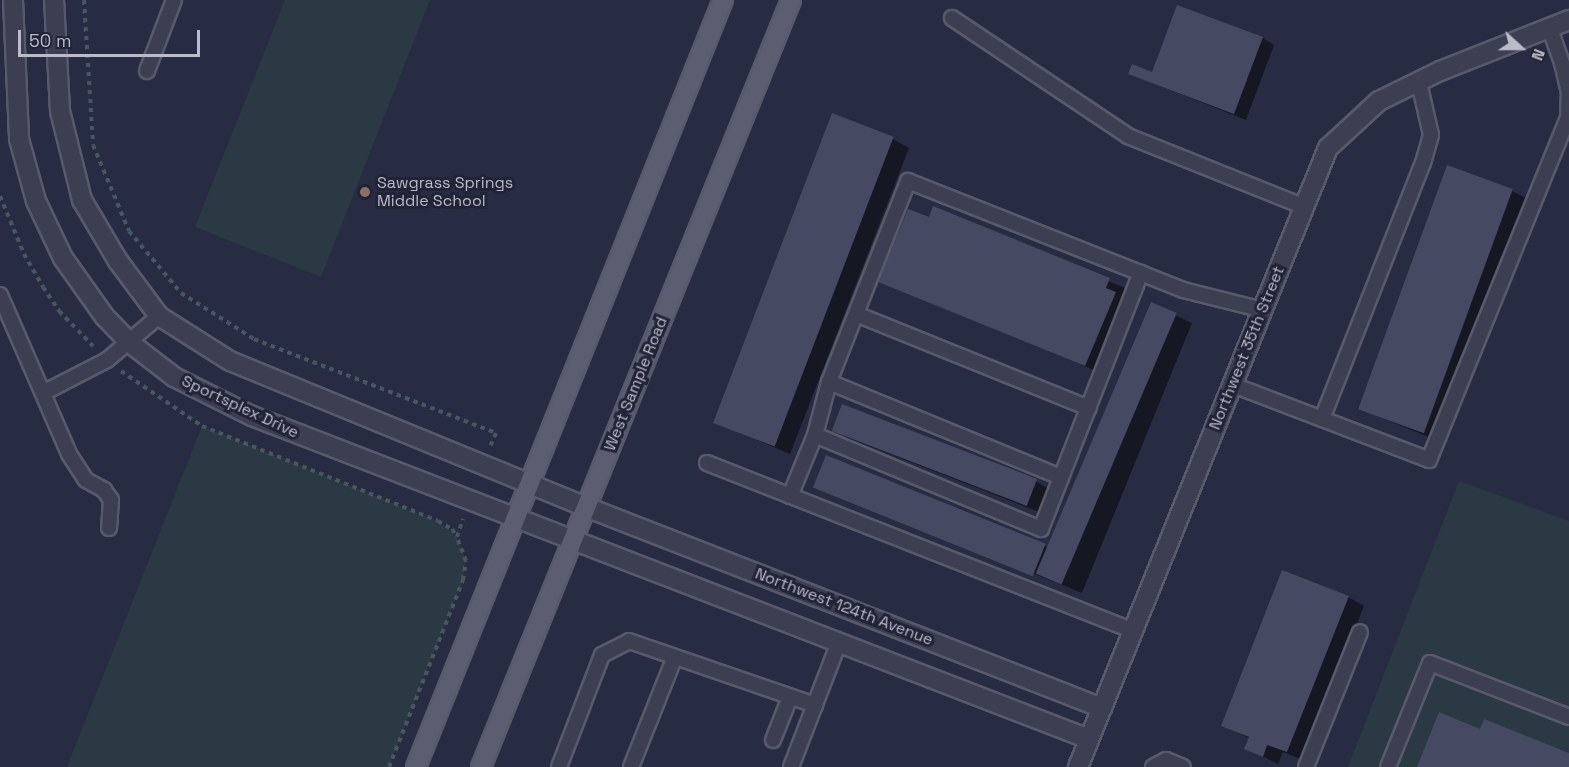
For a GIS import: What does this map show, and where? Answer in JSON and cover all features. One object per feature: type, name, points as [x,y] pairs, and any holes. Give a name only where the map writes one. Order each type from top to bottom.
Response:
[{"type":"main road","points":[[416,767],[723,0]]},
{"type":"main road","name":"West Sample Road","points":[[481,767],[791,0]]},
{"type":"street","name":"Sportsplex Drive","points":[[13,0],[19,139],[36,201],[63,258],[105,317],[130,342],[174,377],[252,416],[573,540]]},
{"type":"street","points":[[54,0],[60,111],[82,200],[118,261],[159,315],[231,361],[586,507]]},
{"type":"street","name":"Northwest 35th Street","points":[[1078,767],[1328,148],[1379,101],[1540,30],[1569,20]]},
{"type":"street","name":"Northwest 124th Avenue","points":[[586,507],[1102,708]]},
{"type":"street","name":"Northwest 124th Avenue","points":[[573,540],[1089,739]]},
{"type":"lane","points":[[147,71],[174,0]]},
{"type":"lane","points":[[952,18],[1128,136],[1305,207]]},
{"type":"lane","points":[[1233,385],[1429,459],[1568,117],[1569,93],[1563,66],[1540,30]]},
{"type":"lane","points":[[1322,419],[1423,163],[1431,135],[1419,82]]},
{"type":"lane","points":[[790,496],[815,435],[829,382],[908,181],[1183,290],[1263,310]]},
{"type":"lane","points":[[815,435],[1041,529],[1141,273]]},
{"type":"lane","points":[[0,295],[45,392],[69,454],[86,480],[104,490],[111,500],[109,528]]},
{"type":"lane","points":[[856,314],[1089,408]]},
{"type":"lane","points":[[45,392],[107,360],[159,315]]},
{"type":"lane","points":[[0,330],[13,324]]},
{"type":"lane","points":[[829,382],[1061,477]]},
{"type":"lane","points":[[707,463],[1133,631]]},
{"type":"lane","points":[[1305,767],[1360,632]]},
{"type":"lane","points":[[560,767],[602,655],[629,641],[674,659],[815,705]]},
{"type":"lane","points":[[791,767],[839,642]]},
{"type":"lane","points":[[631,767],[637,752],[645,713],[674,659]]},
{"type":"lane","points":[[1388,767],[1430,663],[1569,717]]},
{"type":"lane","points":[[587,692],[601,698]]},
{"type":"lane","points":[[773,740],[790,697]]},
{"type":"lane","points":[[574,728],[588,732]]},
{"type":"lane","points":[[623,746],[637,752]]},
{"type":"lane","points":[[1153,767],[1166,760],[1183,767]]},
{"type":"path","points":[[389,767],[463,580],[466,561],[457,537]]},
{"type":"shaded area","points":[[285,0],[430,0],[321,277],[195,227]]},
{"type":"shaded area","points":[[202,426],[438,521],[457,537],[466,561],[463,580],[389,767],[67,767]]},
{"type":"shaded area","points":[[1459,481],[1569,521],[1569,767],[1348,767]]},
{"type":"building","points":[[1177,5],[1263,37],[1234,114],[1128,74],[1132,64],[1152,72]]},
{"type":"building","points":[[832,113],[894,137],[775,447],[713,423]]},
{"type":"building","points":[[1447,165],[1513,189],[1424,433],[1358,409]]},
{"type":"building","points":[[933,206],[1110,278],[1106,288],[1116,292],[1085,366],[878,282],[908,209],[929,217]]},
{"type":"building","points":[[1151,302],[1177,313],[1062,584],[1036,574]]},
{"type":"building","points":[[842,404],[1037,479],[1027,506],[832,431]]},
{"type":"building","points":[[826,455],[1046,544],[1033,576],[813,487]]},
{"type":"building","points":[[1282,570],[1349,596],[1287,752],[1267,745],[1263,757],[1244,749],[1249,737],[1221,726]]},
{"type":"building","points":[[1439,712],[1480,729],[1484,719],[1569,753],[1569,767],[1417,767]]},
{"type":"place","name":"Sawgrass Springs Middle School","points":[[365,192]]}]
